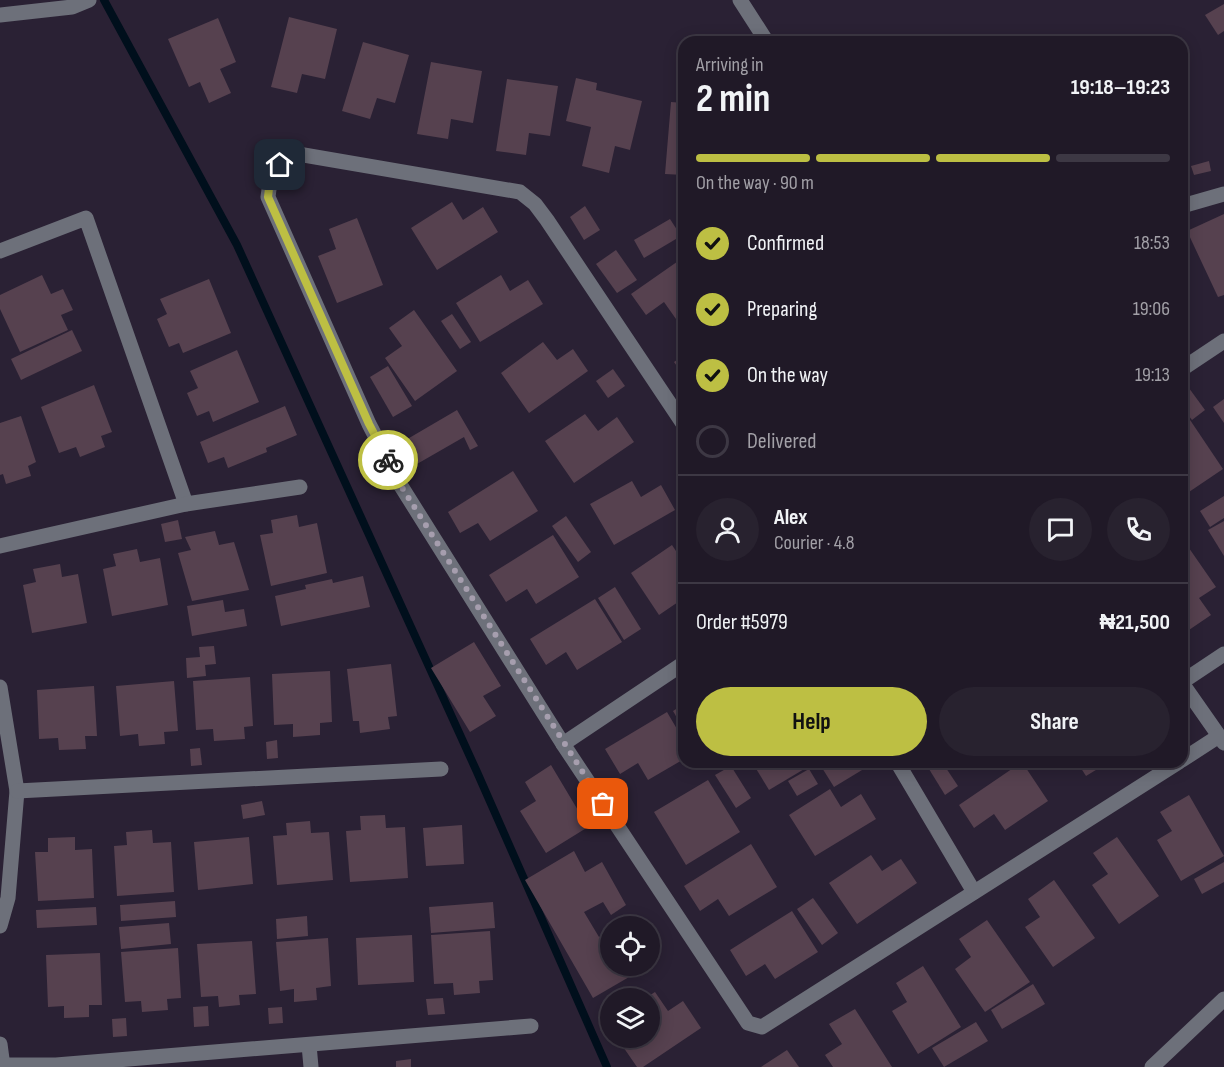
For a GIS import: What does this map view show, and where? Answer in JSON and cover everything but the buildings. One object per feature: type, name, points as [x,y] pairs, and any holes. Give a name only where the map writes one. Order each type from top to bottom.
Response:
[{"type":"street","points":[[0,15],[72,7],[89,0]]},
{"type":"street","points":[[740,0],[763,36]]},
{"type":"street","points":[[678,416],[536,204],[520,192],[298,154],[280,165],[270,180],[268,197],[369,424],[401,486],[563,744],[748,1023],[762,1027],[1169,768]]},
{"type":"street","points":[[1188,204],[1224,194]]},
{"type":"street","points":[[0,251],[86,218],[186,504]]},
{"type":"street","points":[[1188,365],[1224,341]]},
{"type":"street","points":[[0,546],[186,504],[300,487]]},
{"type":"street","points":[[1188,679],[1224,654]]},
{"type":"street","points":[[563,744],[678,667]]},
{"type":"street","points":[[0,687],[17,791],[8,898],[0,926]]},
{"type":"street","points":[[1188,692],[1222,740],[1188,757]]},
{"type":"street","points":[[901,768],[975,892]]},
{"type":"street","points":[[17,791],[441,769]]},
{"type":"street","points":[[1152,1067],[1224,999]]},
{"type":"street","points":[[0,1044],[2,1059],[0,1065],[56,1066],[531,1026]]},
{"type":"street","points":[[309,1045],[311,1067]]},
{"type":"waterway","points":[[104,0],[237,245],[477,772],[607,1067]]},
{"type":"way so far","points":[[388,460],[401,486],[603,804]]},
{"type":"route","points":[[280,165],[270,180],[268,197],[369,424],[388,460]]}]
